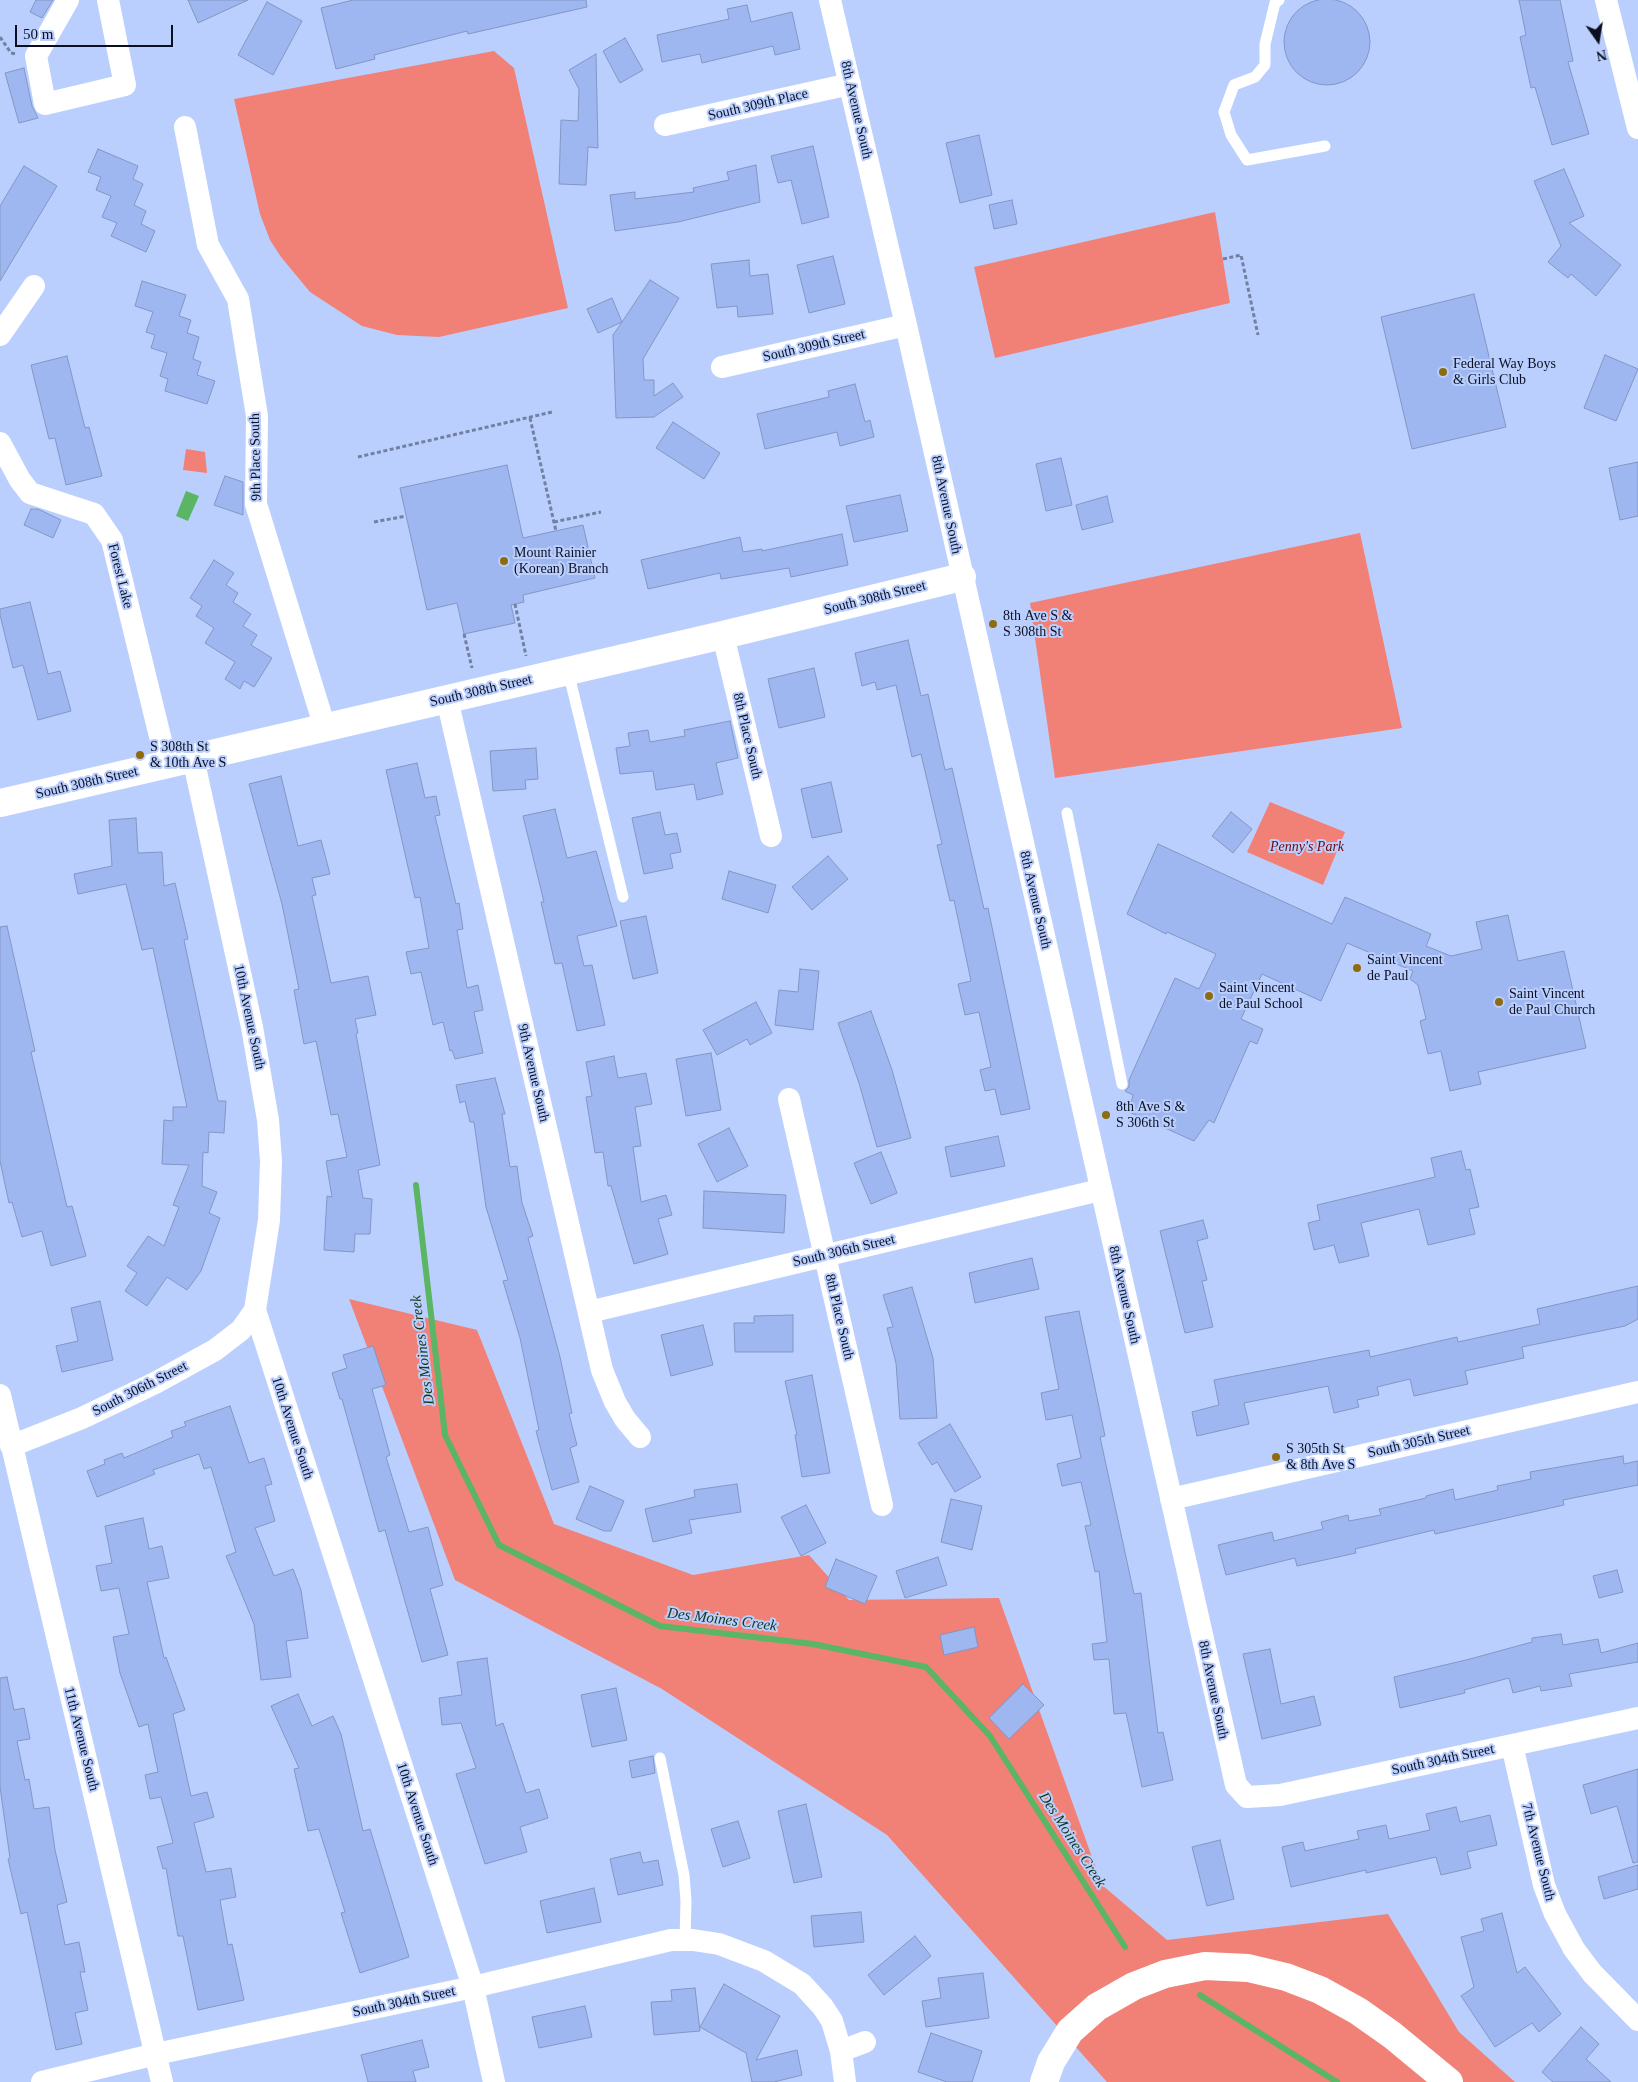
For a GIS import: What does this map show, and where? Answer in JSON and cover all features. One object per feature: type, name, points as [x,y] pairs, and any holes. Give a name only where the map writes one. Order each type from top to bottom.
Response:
[{"type":"street","points":[[68,0],[36,56],[46,104],[125,85],[108,0]]},
{"type":"street","name":"8th Avenue South","points":[[830,0],[906,325],[1232,1775],[1236,1785],[1247,1796]]},
{"type":"street","points":[[1606,0],[1638,128]]},
{"type":"street","name":"South 309th Place","points":[[665,125],[850,84]]},
{"type":"street","name":"9th Place South","points":[[185,126],[208,245],[238,299],[257,416],[256,504],[325,728]]},
{"type":"street","points":[[0,335],[34,286]]},
{"type":"street","name":"South 309th Street","points":[[722,367],[906,325]]},
{"type":"street","name":"Forest Lake","points":[[0,443],[20,480],[30,493],[94,514],[112,540],[167,765]]},
{"type":"street","name":"South 308th Street","points":[[0,803],[724,635],[962,577]]},
{"type":"street","name":"8th Place South","points":[[724,635],[771,836]]},
{"type":"street","name":"9th Avenue South","points":[[447,699],[606,1383],[625,1419],[640,1437]]},
{"type":"street","name":"10th Avenue South","points":[[193,758],[252,1026],[268,1120],[271,1161],[269,1220],[255,1310],[473,1987],[494,2082]]},
{"type":"street","name":"8th Place South","points":[[789,1099],[882,1505]]},
{"type":"street","name":"South 306th Street","points":[[588,1312],[1100,1190]]},
{"type":"street","name":"South 306th Street","points":[[11,1446],[90,1414],[155,1383],[214,1350],[241,1330],[255,1310]]},
{"type":"street","name":"South 305th Street","points":[[1171,1499],[1638,1392]]},
{"type":"street","name":"11th Avenue South","points":[[0,1395],[162,2082]]},
{"type":"street","name":"South 304th Street","points":[[1247,1796],[1280,1794],[1638,1718]]},
{"type":"street","name":"7th Avenue South","points":[[1512,1745],[1544,1885],[1555,1914],[1574,1949],[1592,1973],[1638,2020]]},
{"type":"street","name":"South 304th Street","points":[[42,2082],[156,2054],[473,1987],[671,1940],[719,1944],[764,1961],[802,1984],[823,2007],[832,2021],[841,2052]]},
{"type":"street","points":[[1044,2082],[1051,2062],[1070,2031],[1098,2007],[1134,1986],[1165,1974],[1205,1966],[1248,1968],[1286,1977],[1320,1990],[1358,2011],[1392,2035],[1450,2082]]},
{"type":"street","points":[[846,2082],[841,2052],[865,2042]]},
{"type":"lane","points":[[1279,0],[1275,4],[1265,44],[1265,65],[1255,77],[1234,85],[1224,112],[1231,135],[1247,160],[1325,146]]},
{"type":"lane","points":[[568,671],[623,897]]},
{"type":"lane","points":[[1068,813],[1122,1084]]},
{"type":"lane","points":[[660,1758],[684,1874],[686,1901],[685,1940]]},
{"type":"path","points":[[1223,259],[1241,255],[1258,335]]},
{"type":"path","points":[[358,457],[552,412]]},
{"type":"path","points":[[530,418],[556,531]]},
{"type":"path","points":[[554,522],[601,512]]},
{"type":"path","points":[[374,522],[406,516]]},
{"type":"path","points":[[515,604],[526,656]]},
{"type":"path","points":[[464,634],[472,668]]},
{"type":"green space","points":[[494,51],[514,68],[568,308],[439,337],[397,335],[362,326],[310,292],[281,257],[270,240],[260,214],[234,99]]},
{"type":"green space","points":[[1215,212],[1230,303],[995,358],[974,267]]},
{"type":"green space","points":[[186,449],[205,452],[207,473],[183,470]]},
{"type":"green space","points":[[1360,533],[1402,728],[1055,778],[1030,603]]},
{"type":"green space","name":"Penny's Park","points":[[1270,802],[1345,832],[1323,885],[1247,852]]},
{"type":"green space","points":[[349,1299],[477,1330],[554,1524],[693,1575],[809,1555],[849,1600],[999,1598],[1102,1885],[1167,1940],[1388,1914],[1459,2032],[1515,2082],[1107,2082],[887,1835],[662,1689],[455,1580]]},
{"type":"shaded area","points":[[186,491],[199,496],[188,521],[176,516]]},
{"type":"building","points":[[1327,-1],[1351,6],[1363,18],[1370,42],[1363,66],[1351,78],[1327,85],[1303,78],[1291,66],[1284,42],[1291,18],[1303,6]]},
{"type":"building","points":[[36,0],[53,0],[42,18],[30,12]]},
{"type":"building","points":[[188,0],[248,0],[198,23]]},
{"type":"building","points":[[353,0],[586,0],[587,7],[468,34],[467,31],[374,55],[375,59],[336,69],[321,8]]},
{"type":"building","points":[[1519,0],[1560,0],[1573,61],[1568,62],[1589,134],[1552,145],[1535,87],[1531,88],[1520,37],[1526,35]]},
{"type":"building","points":[[267,2],[302,21],[273,75],[238,55]]},
{"type":"building","points":[[747,5],[751,22],[792,12],[800,49],[775,55],[773,46],[702,63],[700,54],[662,62],[657,35],[729,19],[727,9]]},
{"type":"building","points":[[625,38],[643,70],[620,83],[603,51]]},
{"type":"building","points":[[596,54],[598,148],[588,147],[586,185],[559,184],[561,120],[578,121],[579,89],[569,70]]},
{"type":"building","points":[[24,68],[32,106],[38,118],[19,123],[5,73]]},
{"type":"building","points":[[979,135],[992,195],[960,203],[946,143]]},
{"type":"building","points":[[813,146],[829,217],[802,224],[791,180],[778,183],[771,156]]},
{"type":"building","points":[[98,149],[138,166],[133,179],[143,184],[134,205],[146,211],[141,224],[155,231],[146,252],[111,236],[117,223],[102,217],[111,196],[96,190],[101,177],[88,172]]},
{"type":"building","points":[[756,165],[760,202],[678,222],[615,231],[610,195],[635,192],[635,199],[694,192],[693,188],[729,180],[727,172]]},
{"type":"building","points":[[24,166],[57,186],[0,281],[0,206]]},
{"type":"building","points":[[1564,169],[1584,216],[1569,223],[1621,265],[1596,296],[1571,274],[1568,278],[1548,262],[1561,246],[1534,181]]},
{"type":"building","points":[[1012,200],[1017,224],[994,229],[989,205]]},
{"type":"building","points":[[833,256],[845,304],[809,313],[797,265]]},
{"type":"building","points":[[749,260],[750,276],[768,274],[773,314],[738,317],[737,306],[717,308],[711,264]]},
{"type":"building","points":[[650,280],[679,298],[643,359],[644,380],[654,380],[654,396],[673,383],[683,397],[654,417],[616,418],[613,335]]},
{"type":"building","points":[[142,281],[186,295],[179,316],[191,320],[187,333],[199,337],[193,359],[201,362],[197,375],[215,381],[207,404],[165,391],[168,379],[160,376],[167,353],[151,348],[155,335],[146,332],[153,312],[135,306]]},
{"type":"building","name":"Federal Way Boys & Girls Club","points":[[1474,294],[1506,427],[1412,449],[1381,317]]},
{"type":"building","points":[[612,298],[622,322],[598,333],[587,309]]},
{"type":"building","points":[[1605,355],[1638,369],[1616,421],[1584,408]]},
{"type":"building","points":[[67,356],[85,428],[89,427],[102,476],[66,485],[55,438],[49,439],[31,365]]},
{"type":"building","points":[[855,384],[865,422],[870,420],[874,437],[840,446],[837,432],[765,449],[757,414],[829,397],[828,391]]},
{"type":"building","points":[[673,422],[720,453],[704,479],[656,448]]},
{"type":"building","points":[[1061,458],[1072,505],[1046,511],[1036,464]]},
{"type":"building","points":[[1638,462],[1638,516],[1620,520],[1609,468]]},
{"type":"building","name":"Mount Rainier (Korean) Branch","points":[[507,465],[523,538],[583,525],[595,578],[523,595],[524,602],[511,605],[515,623],[464,634],[457,603],[427,610],[400,488]]},
{"type":"building","points":[[225,476],[243,482],[243,515],[214,505]]},
{"type":"building","points":[[900,495],[908,531],[854,542],[846,506]]},
{"type":"building","points":[[1107,496],[1113,522],[1082,530],[1076,505]]},
{"type":"building","points":[[31,509],[38,509],[61,520],[53,538],[24,525]]},
{"type":"building","points":[[842,534],[848,565],[791,577],[789,568],[721,579],[720,573],[648,589],[641,560],[740,537],[743,552],[762,549],[762,551]]},
{"type":"building","points":[[214,560],[234,573],[226,585],[238,593],[233,602],[251,614],[243,626],[257,635],[251,645],[272,658],[254,687],[244,681],[240,689],[225,679],[235,662],[205,643],[214,628],[196,616],[202,606],[190,598]]},
{"type":"building","points":[[30,602],[48,674],[60,671],[71,711],[38,720],[23,665],[13,668],[0,615],[0,609]]},
{"type":"building","points":[[908,640],[921,696],[928,694],[945,770],[952,768],[984,909],[988,908],[1030,1109],[1001,1115],[995,1089],[985,1091],[980,1070],[991,1067],[979,1012],[965,1015],[958,984],[971,981],[954,900],[950,901],[937,845],[942,844],[921,754],[912,757],[896,685],[877,690],[875,682],[862,686],[855,653]]},
{"type":"building","points":[[814,668],[825,717],[779,728],[768,679]]},
{"type":"building","points":[[730,721],[738,758],[716,763],[723,794],[697,800],[694,784],[656,790],[653,771],[620,774],[616,748],[630,746],[628,733],[648,730],[650,742],[685,736],[684,730]]},
{"type":"building","points":[[536,748],[538,779],[525,780],[526,789],[493,791],[490,751]]},
{"type":"building","points":[[417,763],[425,798],[436,796],[440,815],[435,816],[456,904],[459,903],[463,929],[457,930],[467,988],[478,985],[483,1010],[474,1012],[483,1053],[455,1059],[452,1050],[450,1051],[443,1022],[433,1025],[421,972],[411,974],[406,952],[429,948],[420,897],[415,898],[386,770]]},
{"type":"building","points":[[281,776],[298,846],[321,840],[330,874],[312,878],[316,895],[312,896],[331,983],[368,976],[376,1015],[355,1019],[358,1033],[356,1034],[380,1165],[358,1170],[363,1198],[372,1199],[370,1234],[355,1234],[354,1252],[324,1250],[327,1196],[332,1197],[326,1161],[347,1157],[338,1114],[331,1115],[316,1041],[304,1044],[294,990],[299,989],[282,904],[249,784]]},
{"type":"building","points":[[831,782],[842,832],[812,838],[801,789]]},
{"type":"building","points":[[555,809],[567,858],[596,851],[617,926],[577,936],[584,966],[592,965],[605,1025],[577,1031],[562,963],[555,964],[541,902],[544,902],[523,816]]},
{"type":"building","points":[[660,812],[665,835],[677,833],[681,852],[670,854],[673,868],[644,874],[632,818]]},
{"type":"building","points":[[1231,812],[1252,829],[1233,853],[1212,836]]},
{"type":"building","points":[[136,818],[138,853],[162,852],[164,886],[175,883],[188,939],[184,940],[218,1101],[226,1101],[224,1133],[209,1132],[208,1153],[203,1152],[202,1186],[217,1192],[209,1213],[220,1218],[201,1271],[187,1290],[167,1277],[147,1306],[125,1291],[137,1273],[127,1266],[148,1236],[164,1246],[179,1207],[173,1205],[189,1165],[162,1164],[164,1120],[173,1121],[173,1107],[187,1107],[153,948],[142,950],[126,884],[78,894],[74,874],[112,866],[109,820]]},
{"type":"building","name":"Saint Vincent de Paul School","points":[[1158,844],[1332,924],[1345,897],[1431,934],[1426,946],[1451,956],[1482,949],[1476,922],[1508,915],[1518,961],[1564,951],[1586,1048],[1478,1072],[1481,1084],[1450,1091],[1441,1051],[1428,1054],[1420,1021],[1426,1019],[1418,985],[1410,979],[1413,971],[1347,943],[1321,1001],[1262,974],[1241,1019],[1263,1029],[1257,1044],[1250,1041],[1214,1123],[1209,1120],[1194,1141],[1129,1112],[1133,1095],[1125,1091],[1129,1087],[1129,1080],[1175,978],[1199,989],[1216,954],[1167,932],[1166,934],[1127,914]]},
{"type":"building","points":[[828,856],[848,879],[812,910],[792,887]]},
{"type":"building","points":[[729,871],[776,885],[768,913],[722,899]]},
{"type":"building","points":[[646,916],[658,973],[633,979],[620,921]]},
{"type":"building","points":[[7,926],[35,1051],[31,1052],[67,1207],[72,1206],[86,1256],[51,1266],[42,1231],[22,1237],[12,1202],[9,1203],[0,1161],[0,927]]},
{"type":"building","points":[[800,969],[819,971],[813,1030],[775,1025],[779,990],[798,992]]},
{"type":"building","points":[[756,1002],[772,1033],[750,1045],[747,1039],[717,1055],[703,1030]]},
{"type":"building","points":[[871,1011],[892,1070],[911,1138],[877,1147],[859,1083],[838,1023]]},
{"type":"building","points":[[711,1053],[721,1110],[686,1116],[676,1059]]},
{"type":"building","points":[[614,1056],[618,1078],[646,1073],[652,1104],[635,1107],[641,1146],[633,1147],[641,1202],[666,1195],[672,1215],[658,1219],[668,1254],[634,1264],[611,1186],[608,1186],[603,1152],[595,1153],[586,1097],[592,1096],[586,1062]]},
{"type":"building","points":[[495,1078],[505,1114],[502,1114],[510,1167],[517,1166],[522,1203],[533,1236],[528,1238],[560,1357],[572,1413],[569,1414],[577,1445],[570,1448],[579,1482],[552,1490],[536,1431],[539,1430],[520,1338],[503,1281],[508,1280],[486,1207],[474,1122],[470,1122],[465,1101],[460,1103],[456,1085]]},
{"type":"building","points":[[729,1128],[748,1166],[717,1182],[698,1144]]},
{"type":"building","points":[[998,1136],[1005,1166],[951,1177],[945,1147]]},
{"type":"building","points":[[1461,1151],[1466,1170],[1470,1169],[1479,1207],[1469,1209],[1475,1234],[1428,1245],[1419,1209],[1361,1223],[1369,1256],[1339,1263],[1334,1245],[1314,1250],[1308,1223],[1320,1220],[1317,1205],[1435,1177],[1431,1158]]},
{"type":"building","points":[[881,1152],[897,1193],[871,1204],[854,1163]]},
{"type":"building","points":[[704,1191],[786,1195],[784,1233],[703,1228]]},
{"type":"building","points":[[1203,1220],[1208,1238],[1197,1241],[1207,1280],[1202,1281],[1213,1327],[1185,1333],[1160,1231]]},
{"type":"building","points":[[1032,1258],[1039,1289],[975,1303],[969,1273]]},
{"type":"building","points":[[1638,1286],[1638,1319],[1625,1326],[1522,1347],[1524,1358],[1465,1371],[1468,1384],[1414,1396],[1410,1379],[1377,1387],[1379,1395],[1357,1400],[1359,1407],[1334,1413],[1328,1386],[1244,1403],[1249,1424],[1197,1436],[1192,1412],[1219,1405],[1214,1380],[1369,1350],[1370,1357],[1457,1337],[1458,1342],[1540,1324],[1537,1309]]},
{"type":"building","points":[[912,1287],[933,1358],[937,1418],[900,1419],[896,1363],[887,1328],[893,1327],[883,1295]]},
{"type":"building","points":[[100,1301],[113,1360],[62,1372],[56,1346],[78,1341],[71,1308]]},
{"type":"building","points":[[1079,1311],[1105,1436],[1100,1437],[1134,1594],[1141,1593],[1158,1733],[1163,1732],[1173,1780],[1142,1787],[1126,1713],[1114,1714],[1109,1659],[1094,1660],[1092,1644],[1107,1642],[1099,1571],[1095,1572],[1085,1526],[1091,1525],[1081,1482],[1062,1486],[1057,1464],[1081,1458],[1072,1415],[1046,1420],[1041,1393],[1059,1389],[1045,1317]]},
{"type":"building","points":[[793,1315],[793,1352],[735,1352],[734,1323],[754,1323],[754,1316]]},
{"type":"building","points":[[703,1325],[713,1365],[671,1376],[661,1335]]},
{"type":"building","points":[[373,1346],[386,1385],[372,1389],[390,1455],[386,1457],[409,1532],[428,1527],[443,1585],[430,1589],[448,1655],[422,1662],[385,1530],[379,1532],[342,1399],[340,1399],[332,1373],[347,1368],[343,1355]]},
{"type":"building","points":[[812,1375],[830,1473],[802,1477],[795,1435],[797,1435],[785,1381]]},
{"type":"building","points":[[230,1406],[249,1463],[264,1458],[272,1484],[265,1486],[275,1521],[255,1528],[274,1576],[293,1569],[301,1590],[308,1638],[286,1641],[291,1677],[261,1680],[254,1624],[226,1556],[236,1552],[211,1467],[204,1469],[199,1454],[153,1470],[155,1474],[97,1497],[87,1471],[105,1464],[104,1460],[122,1453],[124,1458],[173,1437],[171,1431],[186,1426],[184,1422]]},
{"type":"building","points":[[950,1424],[981,1477],[955,1492],[937,1462],[932,1465],[918,1443]]},
{"type":"building","points":[[1623,1456],[1624,1464],[1638,1461],[1638,1485],[1563,1500],[1564,1505],[1435,1534],[1434,1530],[1355,1549],[1356,1553],[1297,1566],[1295,1558],[1226,1575],[1218,1545],[1272,1532],[1274,1541],[1323,1529],[1321,1522],[1348,1515],[1349,1521],[1381,1515],[1379,1509],[1426,1498],[1426,1496],[1453,1489],[1455,1500],[1498,1490],[1497,1486],[1531,1479],[1530,1472]]},
{"type":"building","points":[[737,1484],[741,1512],[689,1520],[692,1533],[653,1542],[645,1509],[695,1497],[694,1490]]},
{"type":"building","points":[[590,1486],[624,1501],[611,1531],[604,1531],[576,1519]]},
{"type":"building","points":[[951,1499],[982,1506],[972,1550],[941,1542]]},
{"type":"building","points":[[806,1505],[826,1543],[801,1556],[781,1517]]},
{"type":"building","points":[[143,1518],[149,1549],[162,1546],[169,1578],[147,1582],[164,1658],[166,1657],[185,1710],[173,1714],[191,1796],[207,1792],[214,1817],[194,1823],[206,1872],[231,1868],[236,1897],[220,1900],[228,1945],[232,1944],[244,2000],[198,2010],[183,1936],[178,1936],[166,1868],[163,1869],[157,1847],[173,1843],[161,1797],[150,1799],[145,1775],[158,1772],[148,1724],[139,1727],[120,1673],[113,1637],[129,1634],[119,1588],[101,1591],[96,1566],[112,1563],[105,1526]]},
{"type":"building","points":[[938,1557],[947,1585],[905,1598],[896,1571]]},
{"type":"building","points":[[836,1559],[877,1576],[865,1604],[825,1587]]},
{"type":"building","points":[[1617,1570],[1623,1592],[1599,1598],[1593,1576]]},
{"type":"building","points":[[974,1627],[978,1647],[944,1655],[940,1635]]},
{"type":"building","points":[[1561,1634],[1563,1645],[1598,1639],[1601,1653],[1638,1643],[1638,1662],[1569,1674],[1572,1686],[1541,1691],[1540,1686],[1513,1693],[1509,1678],[1464,1690],[1465,1693],[1400,1708],[1394,1677],[1532,1642],[1532,1638]]},
{"type":"building","points":[[1270,1649],[1281,1704],[1314,1696],[1321,1725],[1262,1739],[1243,1654]]},
{"type":"building","points":[[487,1658],[496,1726],[503,1723],[526,1793],[539,1789],[548,1818],[520,1827],[527,1852],[485,1864],[456,1774],[476,1768],[461,1723],[442,1725],[439,1698],[462,1695],[457,1662]]},
{"type":"building","points":[[7,1677],[14,1710],[24,1708],[30,1739],[17,1741],[25,1780],[29,1779],[34,1809],[49,1807],[55,1850],[67,1902],[57,1905],[65,1945],[79,1942],[85,1972],[80,1972],[88,2010],[75,2013],[82,2044],[56,2050],[27,1912],[21,1914],[8,1859],[10,1858],[0,1787],[0,1678]]},
{"type":"building","points":[[1023,1684],[1044,1705],[1009,1739],[989,1718]]},
{"type":"building","points":[[616,1688],[627,1740],[592,1747],[581,1695]]},
{"type":"building","points":[[298,1694],[312,1726],[333,1716],[341,1734],[363,1831],[370,1829],[409,1957],[360,1973],[341,1913],[345,1912],[319,1829],[308,1831],[294,1769],[299,1768],[271,1706]]},
{"type":"building","points":[[653,1756],[655,1773],[632,1778],[629,1761]]},
{"type":"building","points":[[1638,1769],[1638,1862],[1633,1863],[1617,1806],[1591,1814],[1583,1785]]},
{"type":"building","points":[[806,1804],[822,1877],[794,1883],[778,1811]]},
{"type":"building","points":[[1456,1807],[1460,1822],[1490,1815],[1497,1845],[1467,1852],[1471,1868],[1441,1875],[1436,1857],[1291,1887],[1282,1847],[1303,1842],[1305,1851],[1359,1839],[1357,1831],[1386,1825],[1389,1839],[1430,1830],[1426,1814]]},
{"type":"building","points":[[738,1821],[750,1858],[723,1867],[711,1829]]},
{"type":"building","points":[[1220,1840],[1234,1899],[1207,1906],[1192,1847]]},
{"type":"building","points":[[640,1852],[643,1863],[658,1860],[663,1885],[618,1895],[610,1859]]},
{"type":"building","points":[[1638,1865],[1638,1889],[1604,1899],[1598,1877]]},
{"type":"building","points":[[594,1888],[601,1922],[547,1933],[540,1901]]},
{"type":"building","points":[[861,1912],[864,1942],[814,1947],[811,1916]]},
{"type":"building","points":[[1502,1913],[1517,1973],[1525,1967],[1561,2014],[1539,2032],[1532,2023],[1495,2047],[1461,1996],[1474,1987],[1461,1937],[1484,1931],[1481,1919]]},
{"type":"building","points":[[915,1936],[931,1956],[884,1995],[868,1975]]},
{"type":"building","points":[[983,1973],[989,2018],[926,2027],[922,2001],[941,1998],[938,1978]]},
{"type":"building","points":[[724,1984],[780,2016],[756,2060],[797,2050],[802,2075],[774,2082],[752,2082],[746,2053],[700,2027]]},
{"type":"building","points":[[695,1988],[700,2031],[654,2035],[651,2002],[672,2001],[671,1990]]},
{"type":"building","points":[[585,2006],[592,2037],[539,2048],[532,2017]]},
{"type":"building","points":[[1581,2027],[1599,2044],[1586,2059],[1611,2082],[1553,2082],[1542,2072]]},
{"type":"building","points":[[931,2033],[982,2051],[972,2082],[947,2082],[918,2072]]},
{"type":"building","points":[[422,2040],[429,2067],[413,2071],[416,2082],[368,2082],[361,2055]]},
{"type":"waterway","name":"Des Moines Creek","points":[[416,1185],[445,1435],[499,1545],[660,1626],[813,1644],[926,1667],[990,1736],[1125,1947]]},
{"type":"waterway","name":"Des Moines Creek","points":[[1200,1995],[1337,2082]]},
{"type":"place","name":"Federal Way Boys & Girls Club","points":[[1443,372]]},
{"type":"place","name":"Mount Rainier (Korean) Branch","points":[[504,561]]},
{"type":"place","name":"8th Ave S & S 308th St","points":[[993,624]]},
{"type":"place","name":"S 308th St & 10th Ave S","points":[[140,755]]},
{"type":"place","name":"Saint Vincent de Paul","points":[[1357,968]]},
{"type":"place","name":"Saint Vincent de Paul School","points":[[1209,996]]},
{"type":"place","name":"Saint Vincent de Paul Church","points":[[1499,1002]]},
{"type":"place","name":"8th Ave S & S 306th St","points":[[1106,1115]]},
{"type":"place","name":"S 305th St & 8th Ave S","points":[[1276,1457]]}]
